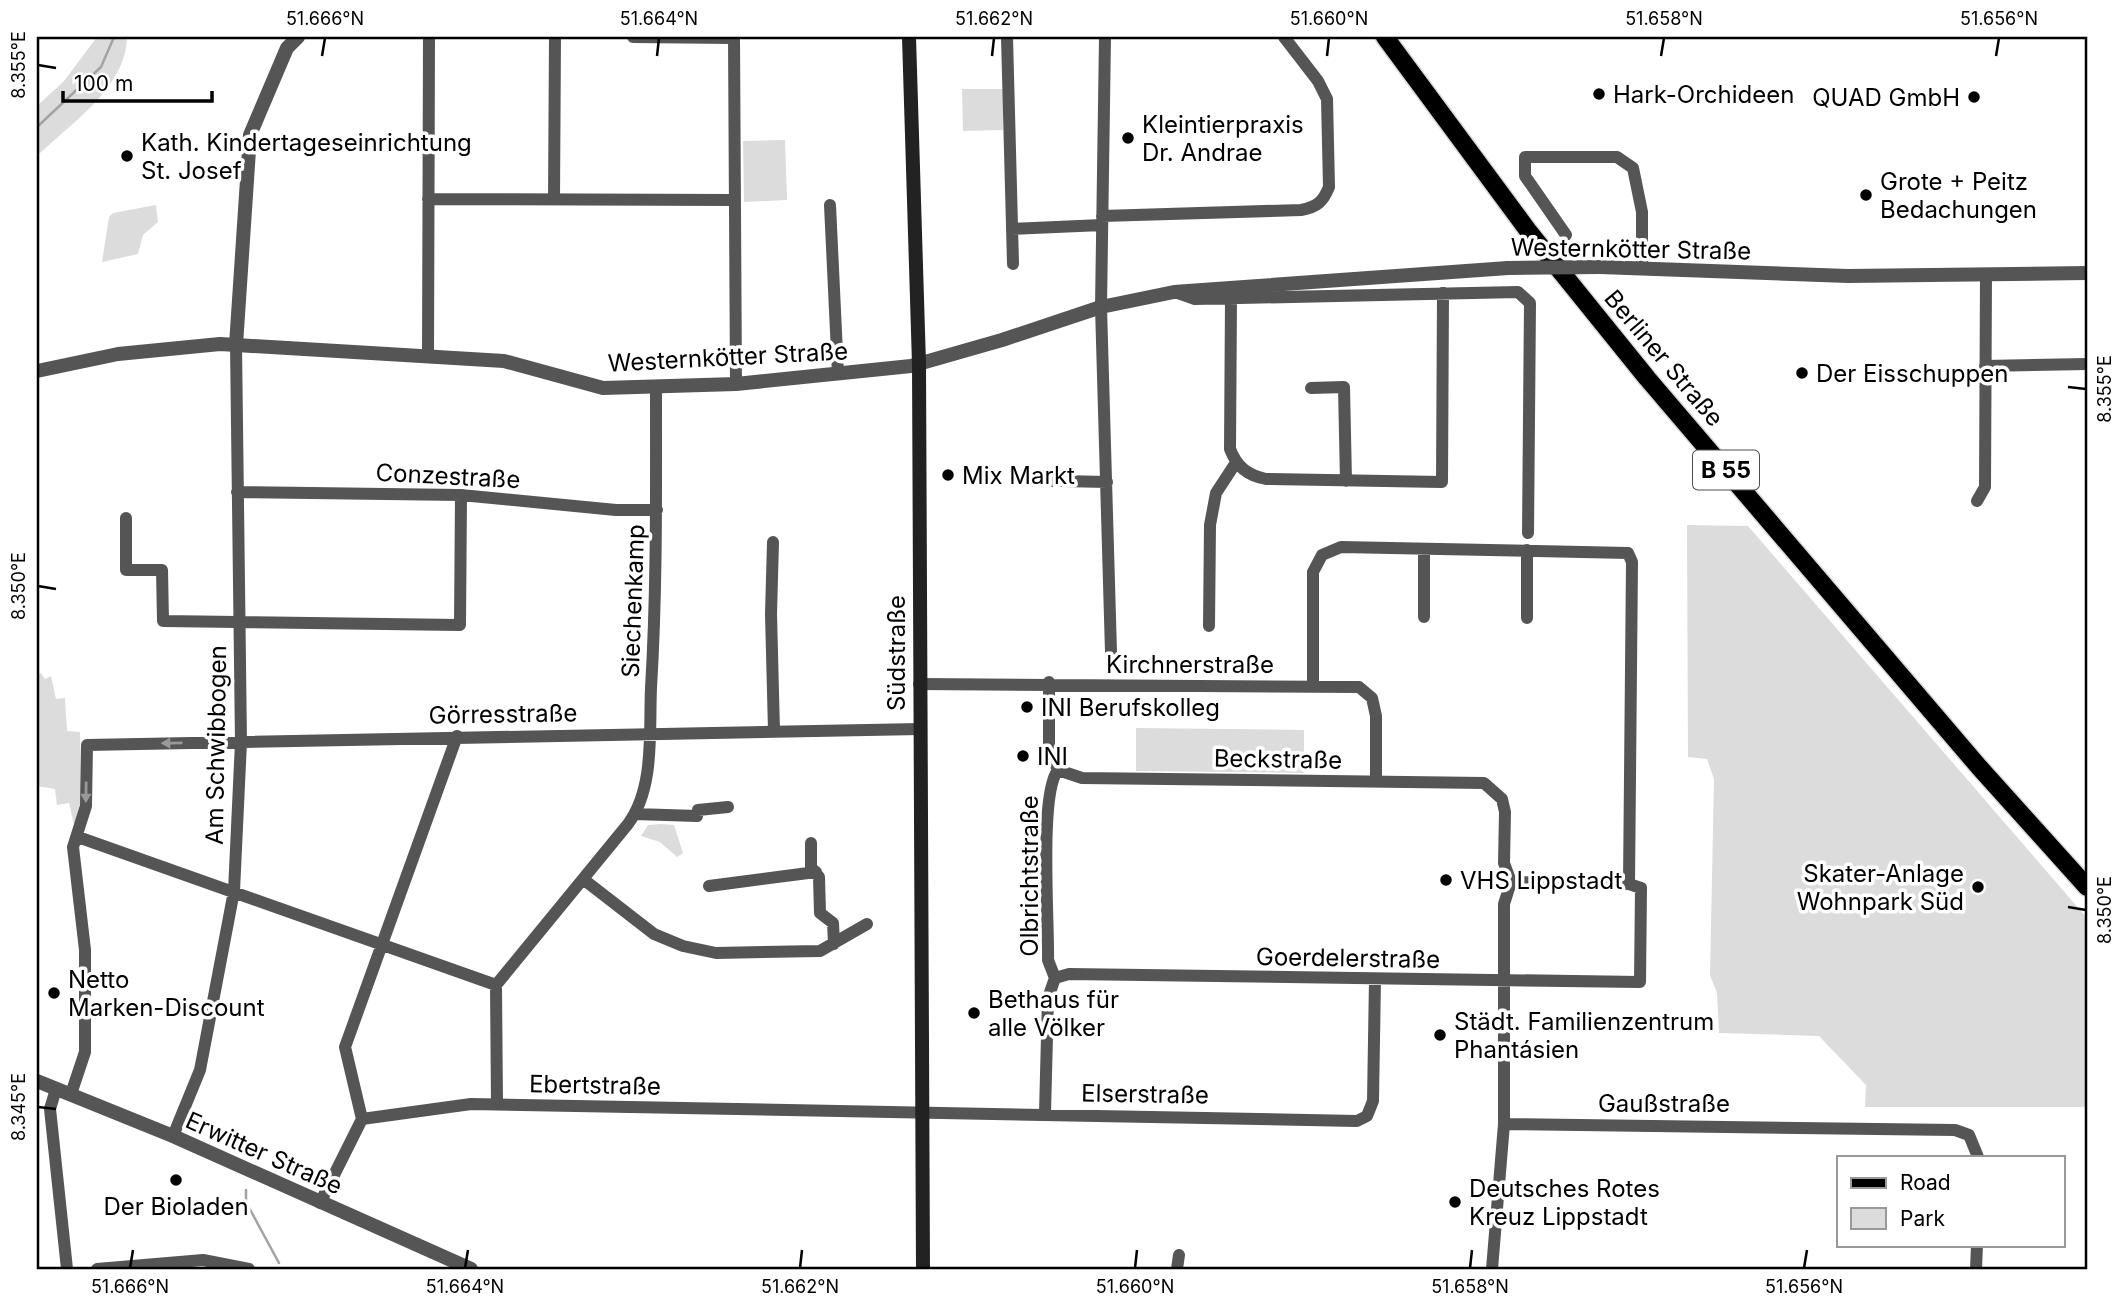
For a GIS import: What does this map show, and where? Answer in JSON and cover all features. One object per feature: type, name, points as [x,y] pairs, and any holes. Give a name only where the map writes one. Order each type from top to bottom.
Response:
[{"type":"main road","name":"Südstraße","points":[[909,37],[919,363],[923,1269]]},
{"type":"main road","name":"Berliner Straße","points":[[1385,37],[1529,232],[1647,378],[1979,767],[2087,887]]},
{"type":"street","points":[[428,356],[429,37]]},
{"type":"street","points":[[554,200],[555,37]]},
{"type":"street","points":[[633,37],[734,38],[736,384]]},
{"type":"street","points":[[1007,37],[1013,264]]},
{"type":"street","points":[[1105,37],[1101,307],[1111,652]]},
{"type":"street","points":[[1012,229],[1301,210],[1312,208],[1324,200],[1329,187],[1327,99],[1318,81],[1284,37]]},
{"type":"street","points":[[236,345],[250,135],[291,39]]},
{"type":"street","points":[[1566,236],[1525,176],[1525,157],[1617,157],[1633,168],[1642,212],[1642,268]]},
{"type":"street","points":[[428,199],[733,200]]},
{"type":"street","points":[[831,205],[838,374]]},
{"type":"street","name":"Westernkötter Straße","points":[[37,371],[139,351],[201,345],[236,345],[504,361],[603,388],[656,388],[736,384],[919,363],[1002,340],[1101,307],[1174,292],[1508,268],[1642,268],[1767,275],[2087,273]]},
{"type":"street","points":[[1977,501],[1985,488],[1986,275]]},
{"type":"street","name":"Westernkötter Straße","points":[[1174,292],[1195,299],[1518,292],[1530,303],[1528,533]]},
{"type":"street","points":[[1231,299],[1230,449],[1235,464],[1252,476],[1266,479],[1442,482],[1443,293]]},
{"type":"street","name":"Am Schwibbogen","points":[[173,1136],[200,1070],[234,891],[240,742],[236,345]]},
{"type":"street","points":[[1985,366],[2087,364]]},
{"type":"street","points":[[1311,388],[1344,387],[1346,481]]},
{"type":"street","name":"Siechenkamp","points":[[496,985],[635,814],[647,769],[649,733],[657,510],[656,388]]},
{"type":"street","points":[[1209,626],[1210,525],[1216,493],[1235,464]]},
{"type":"street","points":[[1017,480],[1107,482]]},
{"type":"street","name":"Conzestraße","points":[[237,492],[461,495],[616,510],[657,510]]},
{"type":"street","points":[[126,518],[126,570],[162,570],[163,621],[460,625],[461,495]]},
{"type":"street","points":[[773,542],[771,614],[774,731]]},
{"type":"street","points":[[1313,685],[1312,572],[1322,555],[1341,547],[1628,553],[1632,562],[1629,884],[1511,882],[1504,905],[1504,1124],[1492,1269]]},
{"type":"street","points":[[1424,549],[1424,617]]},
{"type":"street","points":[[1527,550],[1527,618]]},
{"type":"street","name":"Kirchnerstraße","points":[[919,684],[1049,682],[1359,687],[1372,698],[1376,716],[1376,781]]},
{"type":"street","name":"Olbrichtstraße","points":[[1045,1113],[1048,998],[1055,978],[1048,960],[1049,787],[1059,770],[1049,750],[1049,682]]},
{"type":"street","name":"Görresstraße","points":[[78,837],[86,806],[87,745],[920,729]]},
{"type":"street","points":[[320,1203],[362,1119],[345,1047],[457,736]]},
{"type":"street","name":"Beckstraße","points":[[1059,770],[1082,778],[1483,783],[1502,799],[1505,811],[1504,863],[1511,882]]},
{"type":"street","points":[[635,814],[697,816],[698,810],[728,807]]},
{"type":"street","points":[[71,1094],[85,1052],[85,950],[73,847],[78,837],[496,985],[497,1104]]},
{"type":"street","points":[[811,843],[811,867],[820,880],[820,913],[833,923],[834,944]]},
{"type":"street","points":[[709,886],[816,872]]},
{"type":"street","points":[[583,878],[654,934],[683,946],[716,953],[820,951],[867,924]]},
{"type":"street","name":"Goerdelerstraße","points":[[1055,978],[1069,974],[1640,982],[1641,888],[1629,884]]},
{"type":"street","name":"Elserstraße","points":[[922,1111],[1357,1121],[1367,1116],[1373,1101],[1374,979]]},
{"type":"street","name":"Erwitter Straße","points":[[37,1081],[173,1136],[471,1269]]},
{"type":"street","points":[[56,1089],[50,1109],[67,1269]]},
{"type":"street","name":"Ebertstraße","points":[[362,1119],[471,1104],[922,1111]]},
{"type":"street","name":"Gaußstraße","points":[[1504,1124],[1955,1130],[1969,1135],[1978,1156]]},
{"type":"street","points":[[1976,1269],[1977,1246]]},
{"type":"street","points":[[1177,1269],[1179,1255]]},
{"type":"street","points":[[97,1269],[203,1260],[248,1269]]},
{"type":"green space","points":[[97,37],[127,37],[117,73],[94,104],[37,156],[37,106],[64,81]]},
{"type":"green space","points":[[962,89],[1003,89],[1003,130],[963,131]]},
{"type":"green space","points":[[785,140],[787,200],[744,202],[743,141]]},
{"type":"green space","points":[[156,205],[158,222],[143,235],[138,254],[102,262],[109,217],[113,213]]},
{"type":"green space","points":[[1687,525],[1748,526],[2087,918],[2087,1107],[1865,1107],[1866,1085],[1819,1036],[1719,1033],[1717,993],[1710,975],[1714,779],[1707,759],[1688,757]]},
{"type":"green space","points":[[41,673],[45,679],[51,676],[56,699],[65,698],[67,731],[80,732],[81,811],[75,829],[69,803],[57,805],[55,789],[37,786],[37,675]]},
{"type":"green space","points":[[1136,728],[1304,730],[1304,773],[1136,771]]},
{"type":"green space","points":[[648,825],[674,825],[683,853],[677,857],[660,842],[641,836]]},
{"type":"waterway","points":[[37,127],[101,67],[114,37]]},
{"type":"waterway","points":[[246,1190],[246,1202],[279,1263]]},
{"type":"place","name":"Hark-Orchideen","points":[[1599,94]]},
{"type":"place","name":"QUAD GmbH","points":[[1974,97]]},
{"type":"place","name":"Kleintierpraxis Dr. Andrae","points":[[1128,138]]},
{"type":"place","name":"Kath. Kindertageseinrichtung St. Josef","points":[[127,156]]},
{"type":"place","name":"Grote + Peitz Bedachungen","points":[[1866,195]]},
{"type":"place","name":"Der Eisschuppen","points":[[1802,373]]},
{"type":"place","name":"Mix Markt","points":[[948,475]]},
{"type":"place","name":"INI Berufskolleg","points":[[1027,707]]},
{"type":"place","name":"INI","points":[[1023,756]]},
{"type":"place","name":"VHS Lippstadt","points":[[1446,880]]},
{"type":"place","name":"Skater-Anlage Wohnpark Süd","points":[[1978,887]]},
{"type":"place","name":"Netto Marken-Discount","points":[[54,993]]},
{"type":"place","name":"Bethaus für alle Völker","points":[[974,1013]]},
{"type":"place","name":"Städt. Familienzentrum Phantásien","points":[[1440,1035]]},
{"type":"place","name":"Der Bioladen","points":[[176,1180]]},
{"type":"place","name":"Deutsches Rotes Kreuz Lippstadt","points":[[1455,1202]]}]
